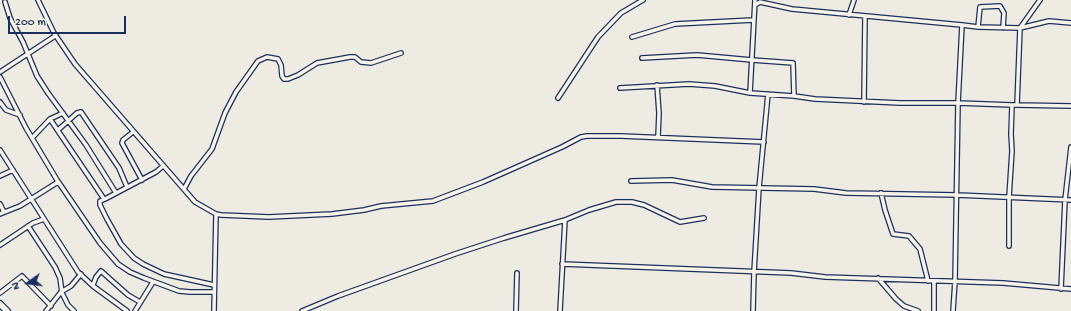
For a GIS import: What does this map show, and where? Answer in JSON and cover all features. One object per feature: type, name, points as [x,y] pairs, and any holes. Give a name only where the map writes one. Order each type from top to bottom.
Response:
[{"type":"highway","points":[[0,304],[7,311]]},
{"type":"street","points":[[38,0],[55,36],[75,64],[195,202],[216,214],[269,217],[332,214],[364,210],[381,206],[433,201],[484,182],[581,137],[622,136],[764,142]]},
{"type":"street","points":[[558,98],[598,37],[621,13],[643,0]]},
{"type":"street","points":[[849,15],[854,0]]},
{"type":"street","points":[[1017,105],[1020,28],[1040,0]]},
{"type":"street","points":[[758,1],[792,9],[978,27],[1020,28],[1049,21],[1071,23]]},
{"type":"street","points":[[750,93],[755,5],[758,1]]},
{"type":"street","points":[[755,5],[760,2],[758,1]]},
{"type":"street","points":[[5,2],[10,18],[37,76],[86,145],[116,193]]},
{"type":"street","points":[[978,27],[980,7],[1000,6],[1004,14],[1003,28]]},
{"type":"street","points":[[864,102],[865,17]]},
{"type":"street","points":[[632,37],[675,24],[754,20]]},
{"type":"street","points":[[953,311],[955,281],[958,103],[962,25]]},
{"type":"street","points":[[0,72],[55,36]]},
{"type":"street","points":[[184,189],[191,176],[212,149],[225,113],[236,92],[258,60],[267,57],[278,60],[281,65],[282,76],[288,80],[318,63],[350,57],[361,62],[371,63],[401,53]]},
{"type":"street","points":[[642,58],[697,55],[793,63],[794,96]]},
{"type":"street","points":[[0,77],[32,138],[58,182],[100,242],[118,264],[130,272],[153,282],[185,292],[214,292]]},
{"type":"street","points":[[620,88],[701,84],[750,93],[864,102],[1071,106]]},
{"type":"street","points":[[657,85],[659,113],[658,137]]},
{"type":"street","points":[[753,311],[759,188],[768,94]]},
{"type":"street","points":[[0,102],[6,110],[20,115]]},
{"type":"street","points":[[1009,246],[1012,105]]},
{"type":"street","points":[[58,130],[79,112],[84,116],[119,168],[127,187]]},
{"type":"street","points":[[32,138],[50,119],[63,113]]},
{"type":"street","points":[[50,119],[104,199]]},
{"type":"street","points":[[133,132],[123,140],[122,143],[142,180]]},
{"type":"street","points":[[1061,289],[1065,200],[1071,147]]},
{"type":"street","points":[[0,150],[72,264],[80,274],[127,311]]},
{"type":"street","points":[[163,166],[142,180],[100,201],[100,203],[121,244],[134,258],[148,267],[164,274],[214,285]]},
{"type":"street","points":[[0,176],[13,170]]},
{"type":"street","points":[[631,181],[672,180],[712,187],[814,189],[846,193],[957,195],[1071,200]]},
{"type":"street","points":[[0,214],[32,199],[58,182]]},
{"type":"street","points":[[881,193],[893,234],[909,236],[920,249],[928,281]]},
{"type":"street","points":[[302,311],[338,296],[455,254],[565,220],[603,205],[620,201],[644,204],[680,222],[704,218]]},
{"type":"street","points":[[0,204],[4,212]]},
{"type":"street","points":[[214,311],[216,214]]},
{"type":"street","points":[[0,245],[28,226],[44,219]]},
{"type":"street","points":[[560,311],[565,220]]},
{"type":"street","points":[[28,226],[55,267],[60,278],[62,292],[68,305],[74,311]]},
{"type":"street","points":[[562,264],[791,273],[825,277],[1003,283],[1071,289]]},
{"type":"street","points":[[93,285],[96,277],[101,271],[128,295],[140,302]]},
{"type":"street","points":[[516,311],[517,273]]},
{"type":"street","points":[[46,311],[62,292],[71,286],[80,274]]},
{"type":"street","points":[[0,293],[22,276],[51,306]]},
{"type":"street","points":[[878,278],[904,306],[918,311]]},
{"type":"street","points":[[934,281],[934,311]]},
{"type":"street","points":[[135,311],[153,282]]}]
